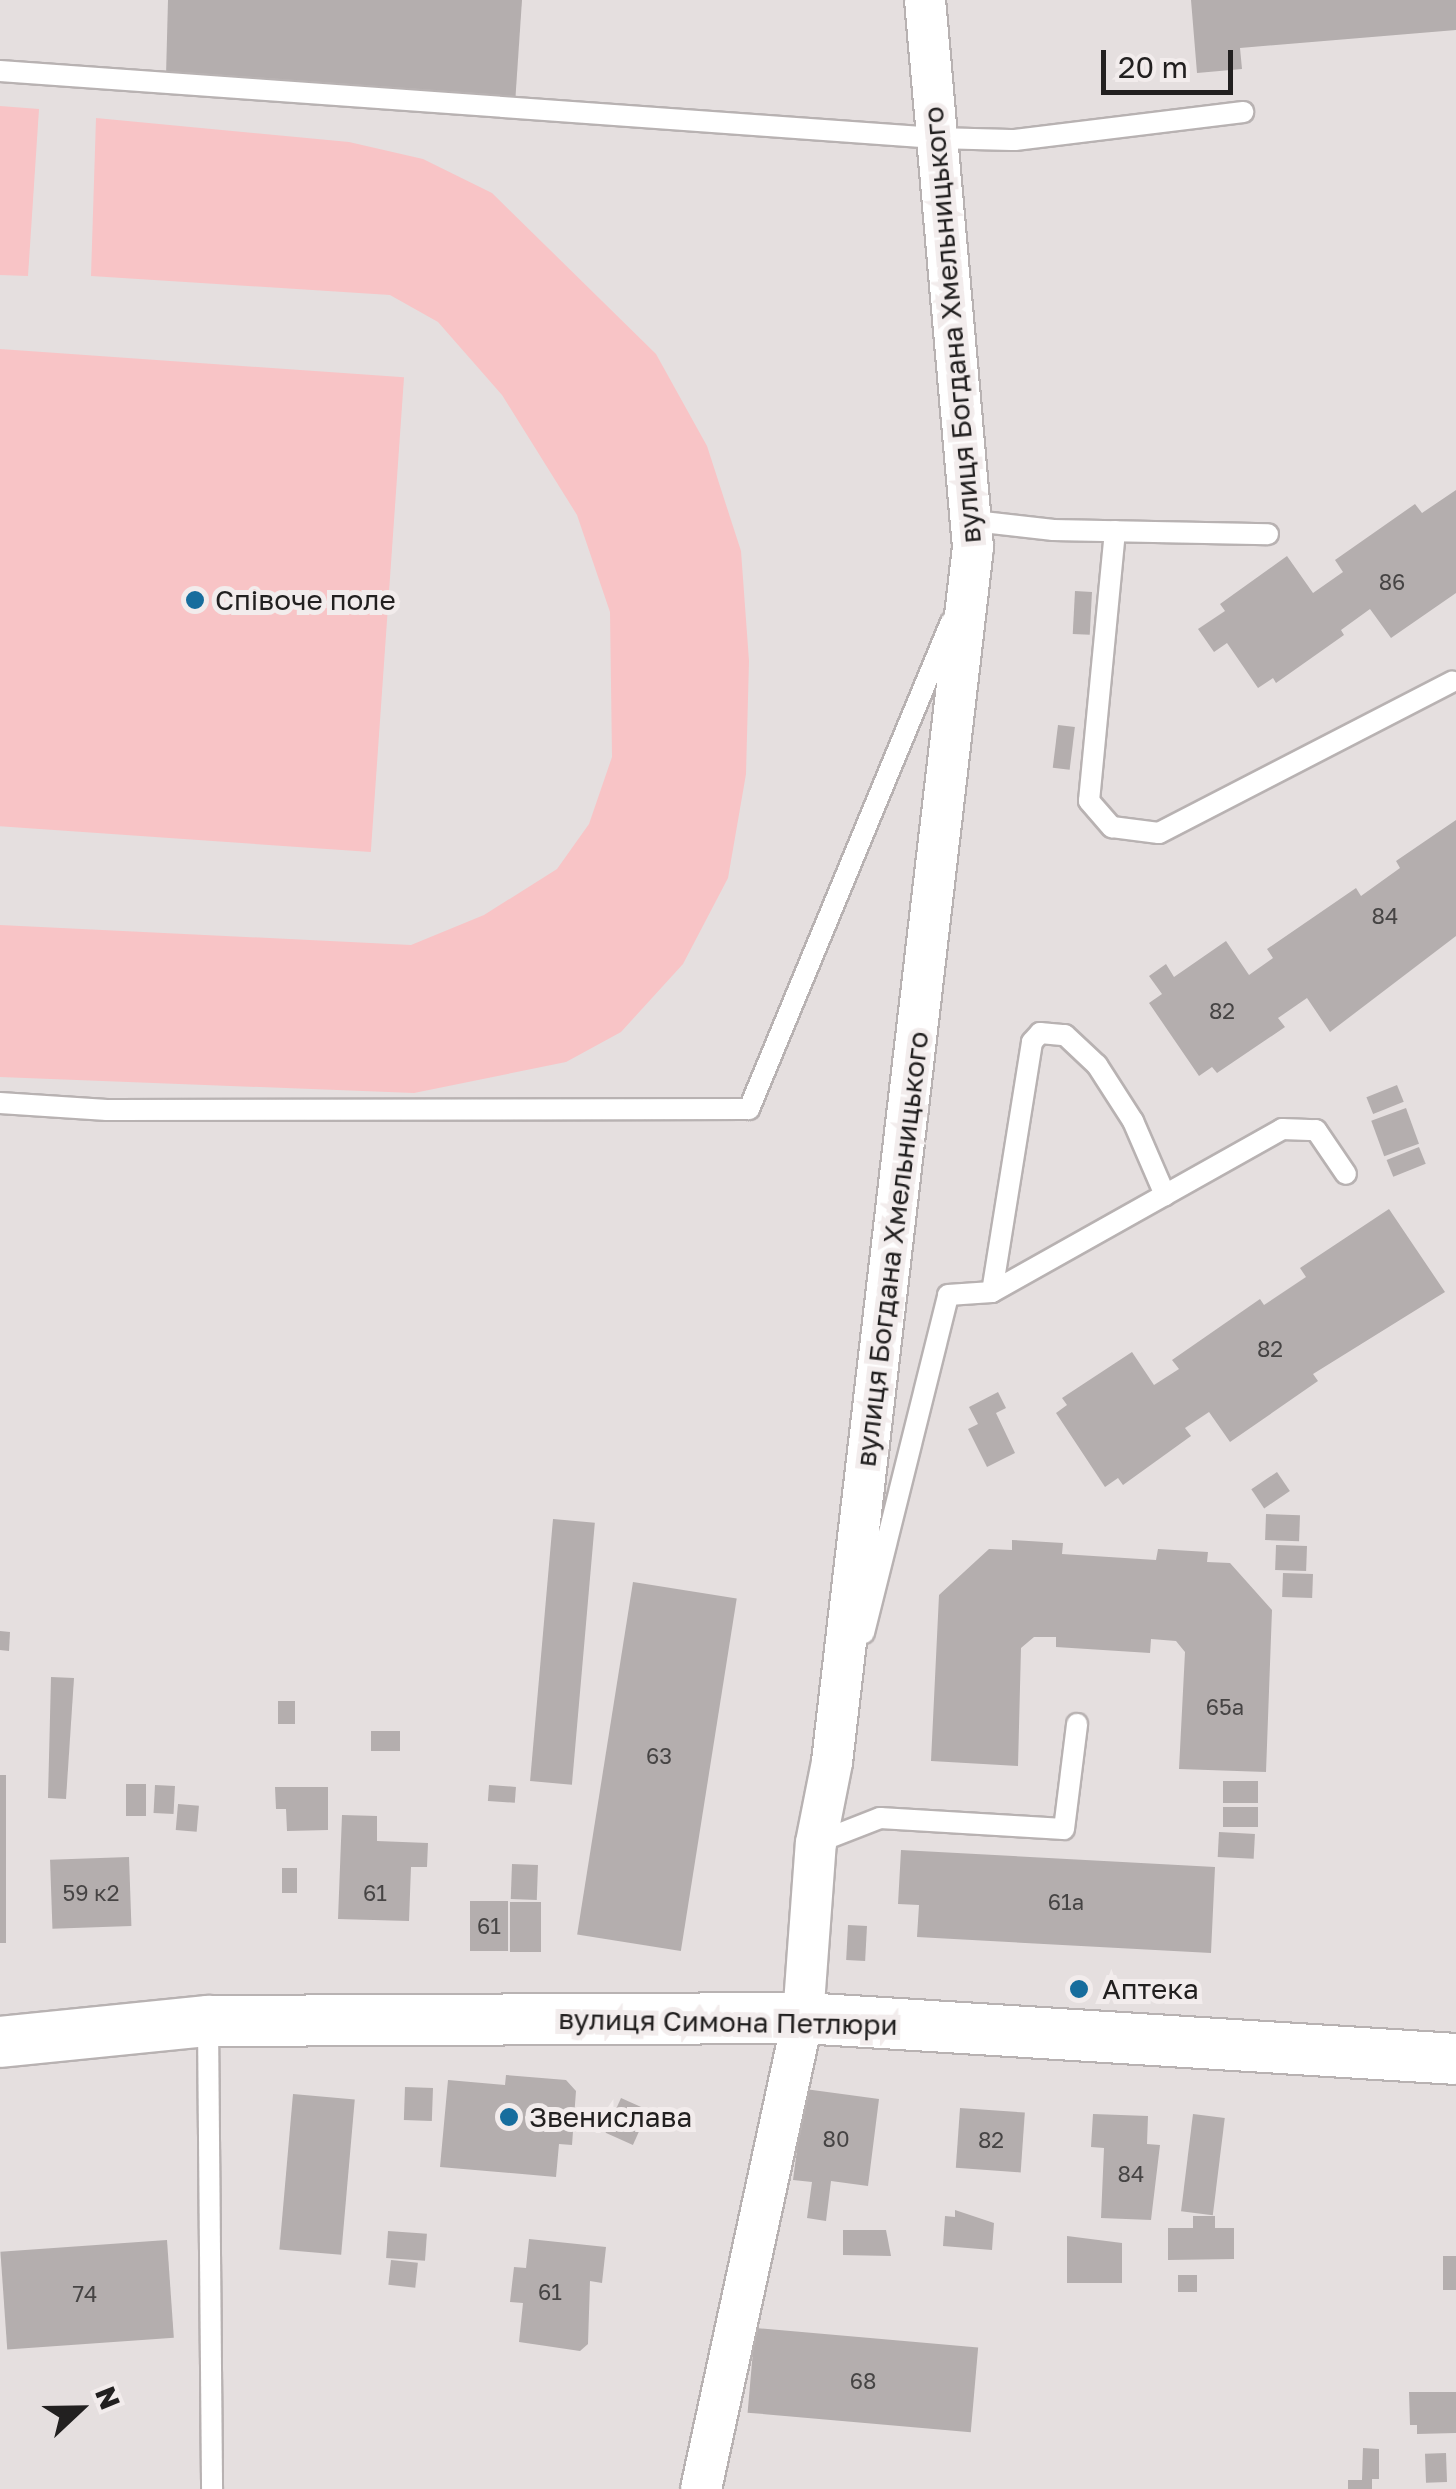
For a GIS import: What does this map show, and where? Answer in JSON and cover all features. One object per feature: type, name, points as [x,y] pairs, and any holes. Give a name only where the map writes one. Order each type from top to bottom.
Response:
[{"type":"street","name":"вулиця Богдана Хмельницького","points":[[701,2489],[803,2018],[816,1844],[832,1762],[970,574],[974,521],[925,0]]},
{"type":"street","name":"вулиця Симона Петлюри","points":[[0,2042],[208,2021],[803,2018],[1456,2059]]},
{"type":"lane","points":[[0,72],[936,138],[1016,140],[1244,112]]},
{"type":"lane","points":[[974,521],[1114,531],[1268,534]]},
{"type":"lane","points":[[1114,531],[1089,801],[1112,827],[1160,833],[1452,682]]},
{"type":"lane","points":[[0,1103],[107,1110],[749,1109],[970,574]]},
{"type":"lane","points":[[992,1292],[1032,1042],[1040,1033],[1065,1035],[1097,1065],[1134,1121],[1166,1194]]},
{"type":"lane","points":[[832,1762],[948,1295],[992,1292],[1166,1194],[1300,1125],[1328,1142],[1346,1174]]},
{"type":"lane","points":[[816,1844],[880,1818],[1064,1829],[1077,1724]]},
{"type":"lane","points":[[208,2021],[212,2489]]},
{"type":"shaded area","points":[[0,106],[39,109],[28,276],[0,275]]},
{"type":"shaded area","points":[[96,118],[349,142],[423,159],[492,193],[656,354],[707,446],[741,551],[749,661],[746,774],[728,878],[683,964],[621,1032],[566,1062],[414,1093],[0,1077],[0,925],[411,945],[484,915],[557,869],[589,824],[612,757],[610,612],[577,515],[502,395],[438,322],[390,295],[91,276]]},
{"type":"shaded area","name":"Співоче поле","points":[[0,349],[404,377],[371,852],[0,826]]},
{"type":"building","points":[[168,0],[522,0],[515,104],[166,76]]},
{"type":"building","points":[[1191,0],[1456,0],[1456,30],[1240,48],[1242,69],[1197,73]]},
{"type":"building","points":[[1456,490],[1456,593],[1391,638],[1370,609],[1341,630],[1344,635],[1276,683],[1273,678],[1258,688],[1227,643],[1214,652],[1198,629],[1225,611],[1220,604],[1287,556],[1313,593],[1343,572],[1335,560],[1415,504],[1422,513]]},
{"type":"building","points":[[1075,591],[1092,592],[1090,635],[1073,634]]},
{"type":"building","points":[[1058,725],[1075,727],[1070,770],[1053,768]]},
{"type":"building","points":[[1456,820],[1456,936],[1330,1032],[1307,998],[1278,1018],[1285,1027],[1217,1073],[1212,1067],[1199,1076],[1149,1003],[1162,994],[1149,976],[1166,964],[1174,977],[1226,941],[1249,975],[1273,958],[1267,949],[1356,888],[1361,896],[1400,868],[1396,861]]},
{"type":"building","points":[[1397,1085],[1404,1102],[1373,1114],[1366,1097]]},
{"type":"building","points":[[1406,1108],[1419,1144],[1384,1156],[1371,1121]]},
{"type":"building","points":[[1419,1147],[1426,1164],[1393,1177],[1387,1160]]},
{"type":"building","points":[[1389,1209],[1445,1292],[1313,1374],[1318,1381],[1230,1442],[1209,1412],[1185,1428],[1191,1436],[1123,1485],[1118,1478],[1105,1487],[1056,1413],[1067,1405],[1062,1398],[1132,1352],[1154,1385],[1179,1369],[1172,1360],[1260,1299],[1264,1305],[1306,1277],[1300,1268]]},
{"type":"building","points":[[998,1392],[1006,1408],[996,1413],[1015,1453],[987,1467],[968,1429],[978,1424],[969,1407]]},
{"type":"building","points":[[1277,1472],[1290,1491],[1264,1508],[1251,1489]]},
{"type":"building","points":[[1266,1514],[1300,1515],[1299,1541],[1265,1540]]},
{"type":"building","points":[[553,1519],[595,1523],[572,1785],[530,1781]]},
{"type":"building","points":[[1012,1540],[1063,1543],[1062,1554],[1156,1560],[1158,1549],[1208,1552],[1207,1562],[1230,1563],[1272,1610],[1266,1772],[1179,1769],[1185,1652],[1176,1641],[1151,1639],[1150,1653],[1056,1647],[1056,1637],[1034,1637],[1021,1648],[1018,1766],[931,1761],[939,1595],[989,1549],[1012,1550]]},
{"type":"building","points":[[1276,1545],[1307,1546],[1306,1571],[1275,1570]]},
{"type":"building","points":[[1283,1573],[1313,1574],[1312,1598],[1282,1597]]},
{"type":"building","points":[[633,1582],[737,1598],[681,1951],[577,1935]]},
{"type":"building","points":[[0,1631],[10,1632],[9,1651],[0,1650]]},
{"type":"building","points":[[51,1677],[74,1678],[66,1799],[48,1798]]},
{"type":"building","points":[[278,1701],[295,1701],[295,1724],[278,1724]]},
{"type":"building","points":[[371,1731],[400,1731],[400,1751],[371,1751]]},
{"type":"building","points":[[0,1775],[6,1775],[6,1943],[0,1943]]},
{"type":"building","points":[[1223,1781],[1258,1781],[1258,1803],[1223,1803]]},
{"type":"building","points":[[126,1784],[146,1784],[146,1816],[126,1816]]},
{"type":"building","points":[[155,1785],[175,1786],[174,1814],[154,1813]]},
{"type":"building","points":[[489,1785],[516,1787],[515,1803],[488,1801]]},
{"type":"building","points":[[275,1787],[328,1787],[328,1830],[287,1831],[286,1809],[276,1809]]},
{"type":"building","points":[[178,1804],[199,1806],[197,1832],[176,1830]]},
{"type":"building","points":[[1223,1807],[1258,1807],[1258,1827],[1223,1827]]},
{"type":"building","points":[[342,1815],[377,1816],[377,1841],[428,1843],[427,1867],[411,1867],[409,1921],[338,1919]]},
{"type":"building","points":[[1219,1832],[1255,1834],[1254,1859],[1218,1857]]},
{"type":"building","points":[[901,1850],[1215,1867],[1211,1953],[917,1937],[919,1905],[898,1904]]},
{"type":"building","points":[[129,1857],[131,1926],[52,1929],[50,1860]]},
{"type":"building","points":[[512,1864],[538,1865],[537,1900],[511,1899]]},
{"type":"building","points":[[282,1868],[297,1868],[297,1893],[282,1893]]},
{"type":"building","points":[[470,1901],[508,1901],[508,1951],[470,1951]]},
{"type":"building","points":[[510,1902],[541,1902],[541,1952],[510,1952]]},
{"type":"building","points":[[848,1925],[867,1926],[865,1961],[846,1960]]},
{"type":"building","name":"Звенислава","points":[[506,2075],[566,2080],[576,2091],[572,2145],[559,2144],[556,2177],[440,2167],[448,2080],[505,2085]]},
{"type":"building","points":[[405,2087],[433,2088],[432,2121],[404,2120]]},
{"type":"building","points":[[805,2089],[879,2099],[868,2186],[831,2181],[826,2221],[807,2218],[812,2182],[793,2180]]},
{"type":"building","points":[[293,2094],[355,2099],[341,2255],[279,2249]]},
{"type":"building","points":[[621,2098],[648,2110],[633,2145],[606,2133]]},
{"type":"building","points":[[960,2108],[1025,2113],[1021,2172],[956,2168]]},
{"type":"building","points":[[1093,2114],[1148,2116],[1147,2144],[1160,2145],[1151,2220],[1101,2218],[1104,2148],[1091,2147]]},
{"type":"building","points":[[1193,2114],[1225,2118],[1213,2215],[1181,2211]]},
{"type":"building","points":[[955,2210],[994,2223],[992,2250],[943,2246],[945,2216],[955,2217]]},
{"type":"building","points":[[1193,2216],[1215,2216],[1215,2228],[1234,2228],[1234,2259],[1168,2260],[1168,2228],[1193,2228]]},
{"type":"building","points":[[843,2230],[886,2230],[891,2256],[843,2255]]},
{"type":"building","points":[[388,2231],[427,2234],[425,2261],[386,2258]]},
{"type":"building","points":[[1067,2236],[1122,2243],[1122,2283],[1067,2283]]},
{"type":"building","points":[[529,2239],[606,2247],[602,2283],[590,2281],[588,2344],[580,2351],[519,2342],[523,2303],[510,2302],[514,2267],[526,2268]]},
{"type":"building","points":[[167,2240],[174,2338],[7,2349],[0,2252]]},
{"type":"building","points":[[1443,2256],[1456,2256],[1456,2290],[1443,2290]]},
{"type":"building","points":[[391,2260],[418,2263],[415,2288],[388,2285]]},
{"type":"building","points":[[1178,2275],[1197,2275],[1197,2292],[1178,2292]]},
{"type":"building","points":[[755,2328],[978,2348],[971,2432],[748,2413]]},
{"type":"building","points":[[1409,2392],[1456,2392],[1456,2433],[1417,2434],[1417,2425],[1410,2425]]},
{"type":"building","points":[[1363,2448],[1379,2449],[1379,2479],[1372,2479],[1372,2489],[1348,2489],[1348,2480],[1362,2480]]},
{"type":"building","points":[[1446,2453],[1447,2482],[1426,2483],[1425,2454]]},
{"type":"place","name":"Співоче поле","points":[[195,600]]},
{"type":"place","name":"Аптека","points":[[1079,1989]]},
{"type":"place","name":"Звенислава","points":[[509,2117]]}]
